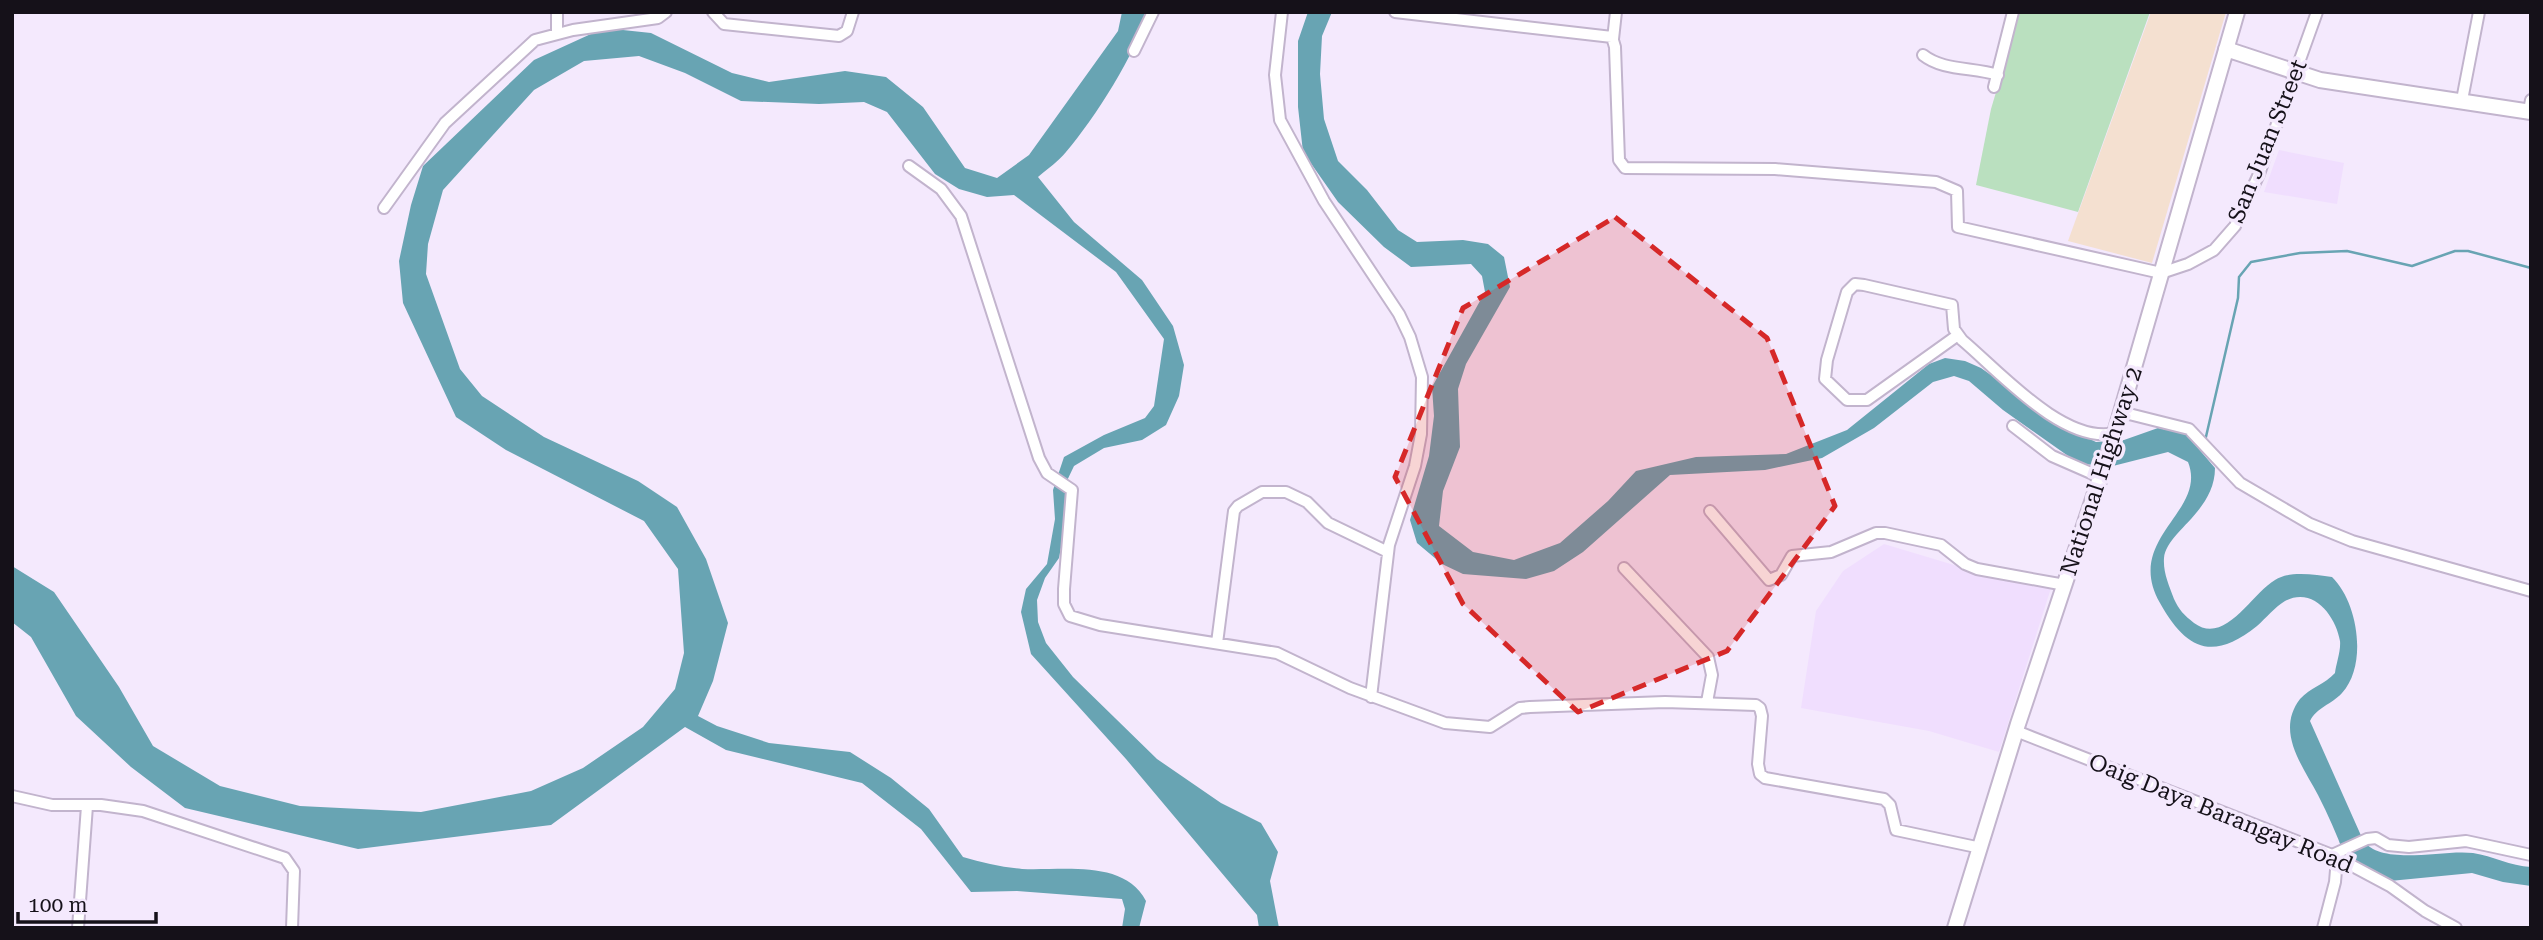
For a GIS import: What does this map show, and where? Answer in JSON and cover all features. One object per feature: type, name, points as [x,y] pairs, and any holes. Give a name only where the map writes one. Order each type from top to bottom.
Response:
[{"type":"main road","name":"National Highway 2","points":[[1955,928],[2016,731],[2122,412],[2237,12]]},
{"type":"main road","points":[[2226,49],[2320,80],[2530,108]]},
{"type":"street","points":[[556,12],[557,33]]},
{"type":"street","points":[[384,208],[445,123],[535,40],[557,33],[658,18],[666,12]]},
{"type":"street","points":[[713,12],[724,24],[839,36],[846,31],[853,12]]},
{"type":"street","points":[[1134,51],[1153,12]]},
{"type":"street","points":[[1282,12],[1275,75],[1280,120],[1324,201],[1399,314],[1410,337],[1422,377],[1423,413],[1415,466],[1388,552],[1371,697]]},
{"type":"street","points":[[1395,12],[1614,38]]},
{"type":"street","points":[[1616,12],[1614,38],[1618,152],[1625,168],[1765,168],[1936,182],[1957,191],[1958,227],[2161,273]]},
{"type":"street","points":[[1994,87],[2013,12]]},
{"type":"street","name":"San Juan Street","points":[[2161,273],[2188,264],[2214,250],[2235,226],[2259,174],[2317,12]]},
{"type":"street","points":[[2462,100],[2479,12]]},
{"type":"street","points":[[1923,55],[1941,66],[1972,68],[1998,75]]},
{"type":"street","points":[[909,166],[941,189],[961,216],[1039,458],[1052,477],[1072,490],[1064,589],[1064,604],[1070,616],[1100,625],[1277,653],[1371,697],[1445,723],[1490,727],[1520,708],[1530,707],[1707,702],[1760,708],[1758,764],[1760,774],[1765,778],[1884,799],[1890,805],[1896,830],[1981,848]]},
{"type":"street","points":[[1958,335],[1867,400],[1847,400],[1825,379],[1827,360],[1847,292],[1855,284],[1952,305],[1954,329],[1958,335],[2063,423],[2098,436],[2114,436]]},
{"type":"street","points":[[2122,412],[2176,425],[2198,435],[2224,469],[2300,520],[2352,541],[2531,592]]},
{"type":"street","points":[[2013,426],[2052,456],[2101,474]]},
{"type":"street","points":[[1217,643],[1234,512],[1252,497],[1273,489],[1298,496],[1328,523],[1388,552]]},
{"type":"street","points":[[1710,512],[1769,580],[1781,575],[1792,556],[1830,552],[1876,533],[1885,533],[1941,545],[1965,564],[1977,569],[2065,585]]},
{"type":"street","points":[[1624,568],[1708,657],[1712,675],[1707,702]]},
{"type":"street","name":"Oaig Daya Barangay Road","points":[[2016,731],[2336,855],[2456,928]]},
{"type":"street","points":[[12,796],[52,805],[143,811],[285,858],[294,871],[292,928]]},
{"type":"street","points":[[78,928],[87,806]]},
{"type":"street","points":[[2323,928],[2335,882],[2336,855],[2367,839],[2409,846],[2466,841],[2531,855]]},
{"type":"highlighted area","points":[[1615,217],[1767,338],[1835,506],[1727,651],[1578,712],[1463,604],[1395,477],[1463,308]]},
{"type":"shaded area","points":[[2151,12],[2226,12],[2152,263],[2068,241]]},
{"type":"shaded area","points":[[2279,150],[2344,163],[2337,204],[2264,192]]},
{"type":"shaded area","points":[[1884,544],[1964,568],[2051,588],[1999,752],[1929,731],[1801,708],[1816,611],[1843,571]]},
{"type":"green space","points":[[2020,12],[2150,12],[2078,212],[1976,185],[1991,109]]},
{"type":"water","points":[[1122,12],[1147,12],[1134,47],[1101,104],[1077,138],[1060,159],[1038,177],[1074,222],[1142,280],[1173,326],[1184,365],[1179,396],[1166,425],[1142,440],[1104,448],[1074,466],[1064,487],[1069,507],[1059,558],[1045,578],[1037,600],[1038,622],[1046,643],[1073,677],[1157,759],[1221,803],[1261,823],[1278,852],[1270,881],[1279,928],[1259,928],[1257,915],[1126,759],[1031,654],[1021,612],[1026,589],[1047,564],[1055,519],[1053,490],[1064,457],[1104,435],[1145,418],[1154,406],[1164,339],[1116,272],[1014,195],[987,197],[959,189],[935,174],[887,112],[864,102],[819,104],[741,101],[685,73],[639,56],[584,61],[534,90],[443,190],[428,244],[426,274],[460,369],[482,396],[544,437],[638,481],[677,507],[706,559],[728,623],[713,681],[698,716],[717,726],[769,743],[850,752],[891,778],[929,809],[963,857],[1022,869],[1091,870],[1123,879],[1136,888],[1146,901],[1139,928],[1122,928],[1125,909],[1122,899],[1017,891],[971,892],[921,829],[862,783],[726,750],[685,727],[551,825],[358,849],[185,808],[131,767],[76,716],[31,637],[12,622],[12,566],[54,592],[119,687],[153,746],[220,786],[300,806],[421,812],[531,791],[583,768],[643,727],[675,689],[684,653],[678,569],[644,521],[506,450],[456,417],[403,303],[399,261],[423,166],[534,60],[604,28],[651,33],[732,73],[769,82],[845,71],[886,77],[923,107],[965,168],[997,178],[1029,155],[1118,31]]},
{"type":"water","points":[[1308,12],[1332,12],[1322,36],[1320,74],[1324,119],[1338,161],[1367,190],[1398,230],[1417,242],[1463,240],[1488,244],[1504,257],[1510,287],[1466,364],[1458,389],[1460,447],[1443,491],[1439,526],[1473,552],[1514,560],[1560,543],[1608,501],[1636,471],[1696,457],[1786,454],[1847,430],[1929,364],[1945,358],[1965,361],[1981,368],[2061,425],[2096,442],[2124,440],[2158,428],[2186,434],[2215,468],[2207,497],[2173,539],[2164,558],[2167,579],[2180,609],[2194,623],[2205,628],[2216,628],[2227,623],[2266,587],[2281,577],[2303,574],[2332,577],[2341,588],[2353,617],[2357,651],[2355,667],[2342,693],[2316,712],[2310,721],[2363,840],[2384,853],[2473,853],[2531,867],[2531,886],[2503,882],[2472,873],[2390,881],[2344,855],[2318,795],[2299,761],[2291,736],[2293,711],[2300,699],[2335,673],[2340,641],[2334,623],[2322,606],[2314,601],[2296,597],[2281,603],[2257,626],[2227,644],[2202,646],[2191,641],[2170,619],[2151,580],[2152,561],[2158,543],[2187,496],[2191,480],[2188,462],[2168,452],[2109,467],[2085,464],[2071,458],[2003,410],[1969,381],[1954,376],[1933,382],[1874,428],[1822,458],[1765,470],[1670,475],[1583,552],[1554,571],[1526,579],[1463,574],[1442,564],[1417,543],[1410,520],[1429,456],[1434,416],[1432,387],[1485,292],[1482,276],[1471,264],[1411,267],[1384,247],[1338,202],[1303,152],[1298,107],[1298,41]]},
{"type":"waterway","points":[[2205,441],[2238,298],[2239,277],[2251,262],[2300,253],[2347,251],[2412,266],[2455,251],[2468,251],[2531,268]]}]
